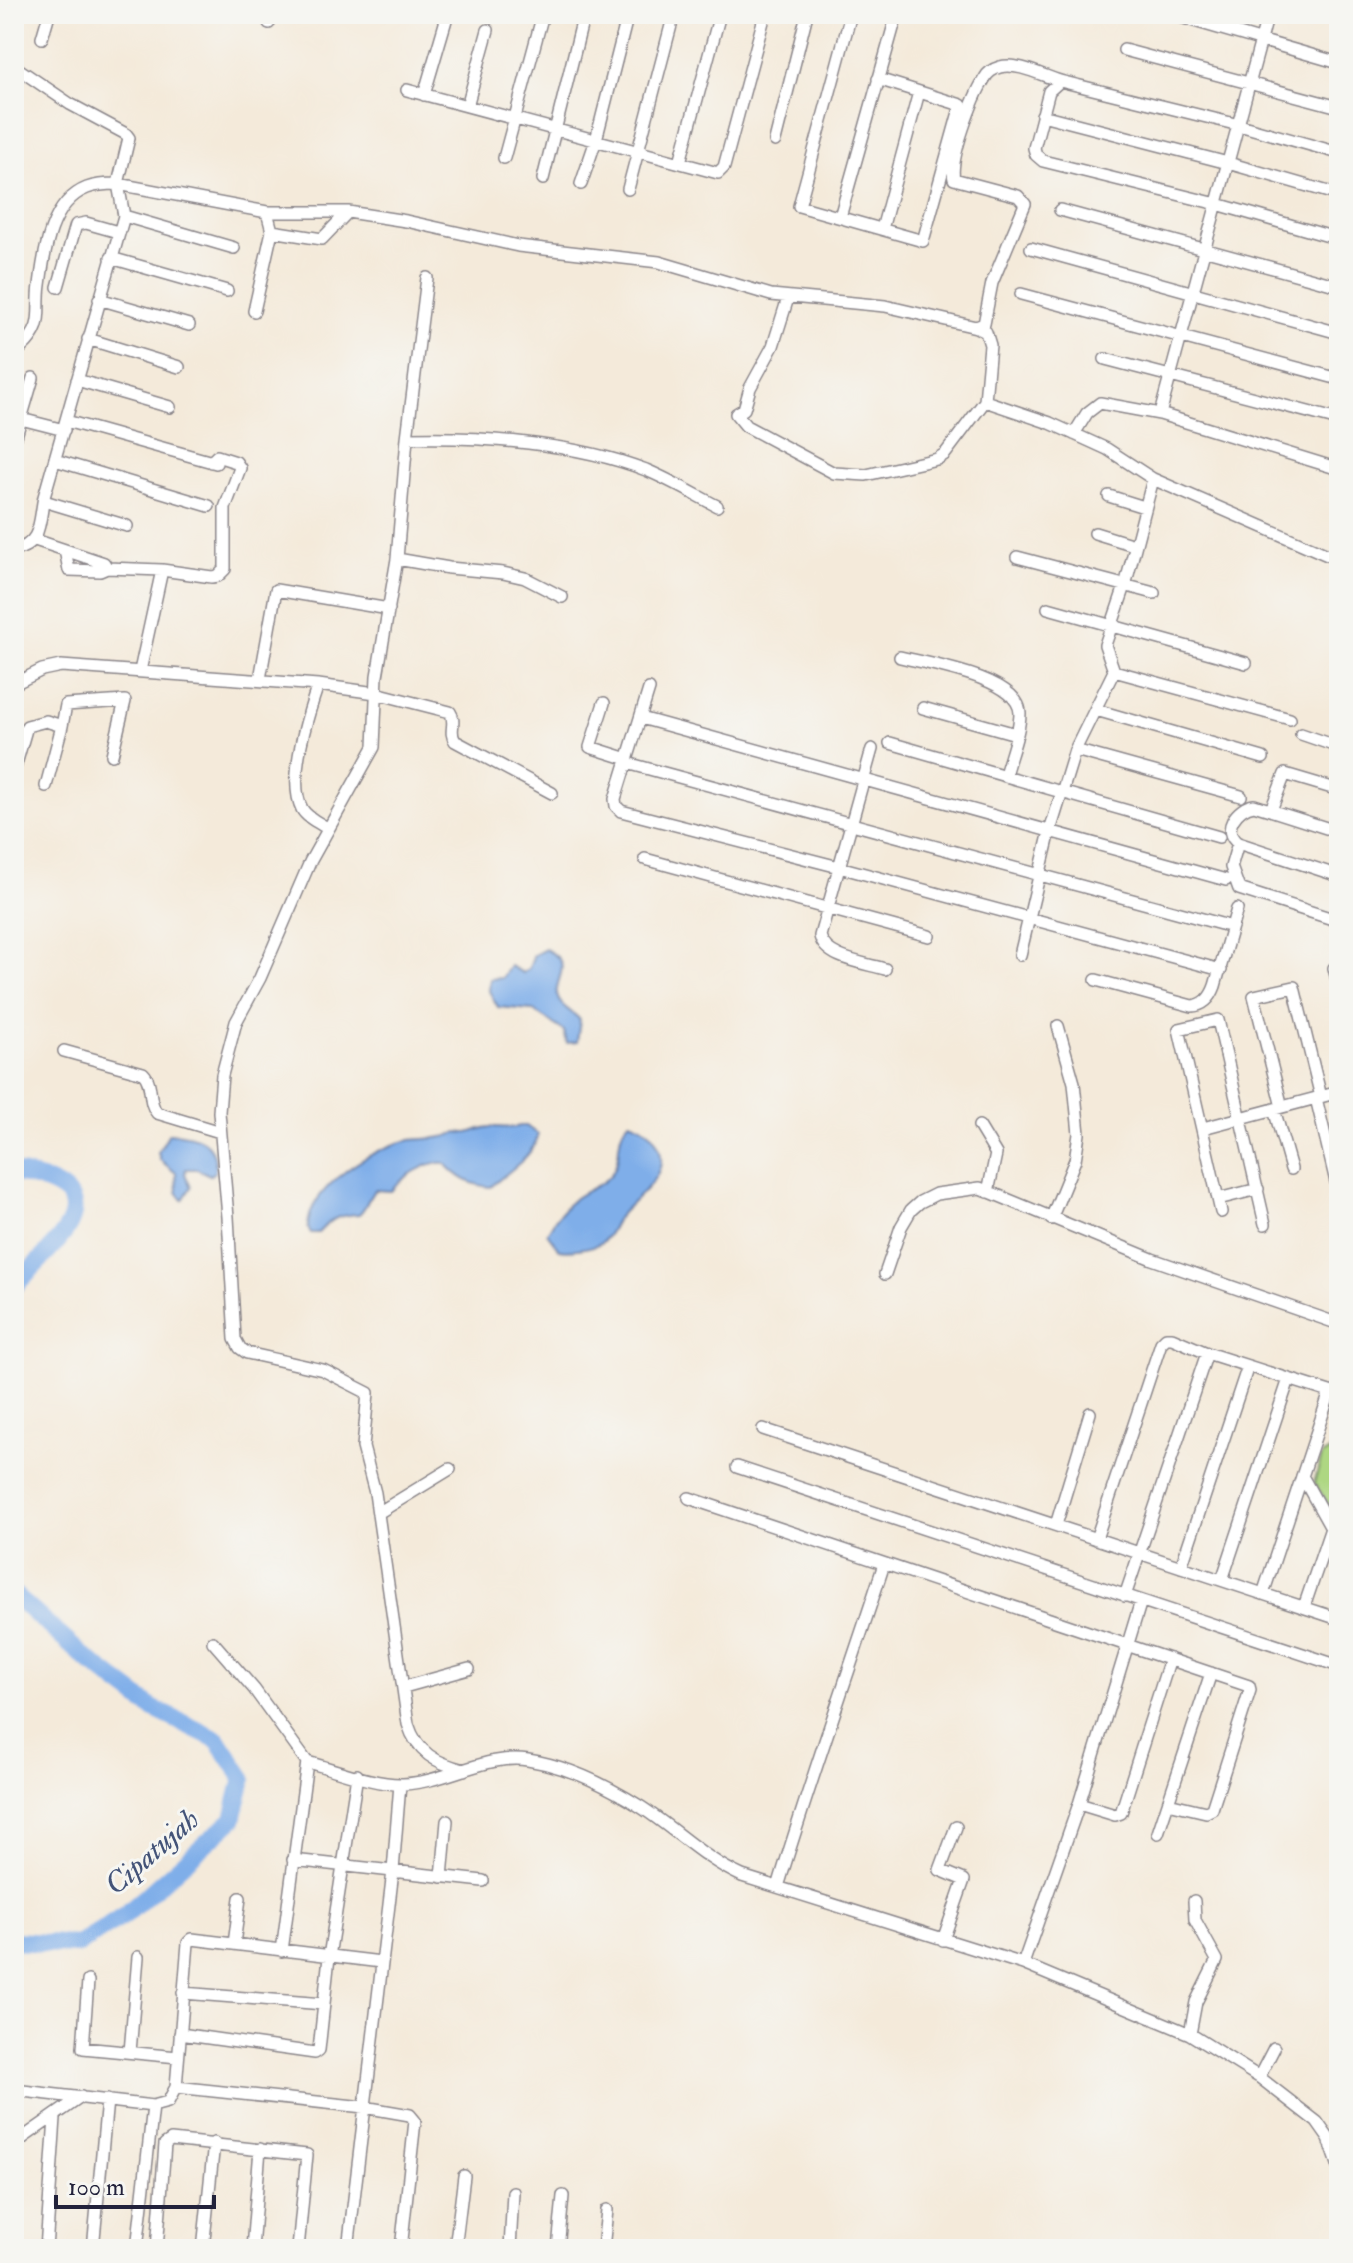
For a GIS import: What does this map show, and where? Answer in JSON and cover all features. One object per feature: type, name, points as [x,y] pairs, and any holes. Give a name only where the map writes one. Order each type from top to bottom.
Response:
[{"type":"street","points":[[42,38],[49,14]]},
{"type":"street","points":[[504,158],[543,14]]},
{"type":"street","points":[[543,179],[584,14]]},
{"type":"street","points":[[581,184],[596,140],[628,14]]},
{"type":"street","points":[[628,189],[674,14]]},
{"type":"street","points":[[680,162],[720,14]]},
{"type":"street","points":[[407,90],[714,172],[723,170],[765,14]]},
{"type":"street","points":[[775,141],[807,14]]},
{"type":"street","points":[[851,14],[799,206],[923,241],[961,105],[878,79]]},
{"type":"street","points":[[840,217],[897,14]]},
{"type":"street","points":[[1170,14],[1339,63]]},
{"type":"street","points":[[1160,414],[1268,14]]},
{"type":"street","points":[[1328,14],[1339,17]]},
{"type":"street","points":[[424,95],[446,20]]},
{"type":"street","points":[[467,106],[488,30]]},
{"type":"street","points":[[1124,50],[1339,107]]},
{"type":"street","points":[[14,66],[70,104],[128,135],[129,140],[118,184],[124,216],[35,540],[28,546],[14,550]]},
{"type":"street","points":[[976,327],[984,324],[992,283],[1025,204],[1018,196],[954,179],[953,170],[962,134],[984,78],[994,70],[1009,66],[1339,153]]},
{"type":"street","points":[[1060,81],[1051,87],[1034,148],[1043,161],[1217,204],[1339,239]]},
{"type":"street","points":[[882,229],[919,92]]},
{"type":"street","points":[[1042,115],[1339,195]]},
{"type":"street","points":[[21,348],[36,330],[40,317],[39,288],[57,216],[67,201],[82,190],[97,185],[118,184],[267,212],[348,212],[406,221],[518,246],[659,262],[753,291],[788,298],[834,299],[885,306],[976,327],[986,332],[990,342],[985,401],[945,454],[937,459],[866,475],[842,475],[820,467],[746,426],[736,414],[744,409],[750,388],[773,346],[788,298]]},
{"type":"street","points":[[1060,210],[1339,286]]},
{"type":"street","points":[[254,311],[272,231],[267,212]]},
{"type":"street","points":[[272,231],[322,239],[348,212]]},
{"type":"street","points":[[124,216],[234,248]]},
{"type":"street","points":[[58,287],[76,225],[86,223],[118,232]]},
{"type":"street","points":[[1031,248],[1339,333]]},
{"type":"street","points":[[111,258],[227,291]]},
{"type":"street","points":[[427,278],[407,438],[397,559],[376,693],[377,721],[373,752],[327,828],[230,1037],[220,1089],[220,1132],[235,1339],[247,1353],[323,1370],[368,1392],[363,1447],[378,1513],[408,1724],[416,1743],[439,1763],[464,1770]]},
{"type":"street","points":[[1021,294],[1339,379]]},
{"type":"street","points":[[99,299],[189,325]]},
{"type":"street","points":[[88,339],[179,367]]},
{"type":"street","points":[[1105,359],[1339,420]]},
{"type":"street","points":[[14,443],[33,378]]},
{"type":"street","points":[[77,380],[170,407]]},
{"type":"street","points":[[985,401],[1074,434],[1107,449],[1153,479],[1339,560]]},
{"type":"street","points":[[1074,434],[1087,413],[1100,403],[1160,414],[1339,469]]},
{"type":"street","points":[[21,419],[65,426],[215,463],[217,456],[236,462],[240,468],[225,508],[225,569],[218,576],[107,568],[104,563],[35,540]]},
{"type":"street","points":[[407,438],[468,438],[564,449],[647,471],[717,506]]},
{"type":"street","points":[[55,460],[209,506]]},
{"type":"street","points":[[1020,955],[1050,831],[1075,750],[1114,671],[1105,645],[1125,586],[1153,479]]},
{"type":"street","points":[[1109,496],[1144,507]]},
{"type":"street","points":[[44,501],[127,526]]},
{"type":"street","points":[[1095,533],[1134,545]]},
{"type":"street","points":[[1017,557],[1154,593]]},
{"type":"street","points":[[397,559],[525,578],[562,597]]},
{"type":"street","points":[[140,671],[162,570]]},
{"type":"street","points":[[260,679],[276,590],[389,609]]},
{"type":"street","points":[[1048,608],[1246,663]]},
{"type":"street","points":[[900,657],[985,680],[1002,687],[1016,699],[1020,718],[1005,775]]},
{"type":"street","points":[[14,684],[42,670],[61,666],[260,679],[376,693],[450,712],[454,718],[451,733],[455,741],[552,793]]},
{"type":"street","points":[[1114,671],[1290,719]]},
{"type":"street","points":[[318,685],[300,751],[299,800],[303,811],[327,828]]},
{"type":"street","points":[[649,689],[615,799],[621,811],[1221,970]]},
{"type":"street","points":[[46,786],[66,705],[125,701],[112,755]]},
{"type":"street","points":[[604,703],[590,747],[628,761],[1232,927]]},
{"type":"street","points":[[923,708],[1016,734]]},
{"type":"street","points":[[1096,710],[1263,758]]},
{"type":"street","points":[[641,718],[1226,880]]},
{"type":"street","points":[[14,771],[27,726],[46,721],[62,726]]},
{"type":"street","points":[[1301,734],[1339,747]]},
{"type":"street","points":[[890,743],[1219,837]]},
{"type":"street","points":[[872,749],[820,936],[831,951],[885,969]]},
{"type":"street","points":[[1075,750],[1241,796]]},
{"type":"street","points":[[1271,810],[1285,774],[1339,790]]},
{"type":"street","points":[[1339,832],[1254,805],[1242,809],[1230,828],[1231,839],[1238,843],[1339,876]]},
{"type":"street","points":[[1238,843],[1231,867],[1239,889],[1339,921]]},
{"type":"street","points":[[645,859],[929,936]]},
{"type":"street","points":[[1096,980],[1192,1006],[1204,1002],[1212,996],[1237,909]]},
{"type":"street","points":[[1321,964],[1336,969],[1339,987]]},
{"type":"street","points":[[1291,1169],[1254,996],[1294,987],[1336,1182]]},
{"type":"street","points":[[1221,1212],[1179,1029],[1218,1020],[1265,1224]]},
{"type":"street","points":[[1051,1219],[1075,1160],[1079,1134],[1074,1083],[1058,1026]]},
{"type":"street","points":[[64,1051],[143,1073],[148,1078],[152,1106],[157,1113],[220,1132]]},
{"type":"street","points":[[1203,1128],[1339,1092]]},
{"type":"street","points":[[979,1126],[996,1154],[988,1192]]},
{"type":"street","points":[[885,1274],[901,1227],[911,1210],[927,1197],[980,1188],[1152,1259],[1339,1324]]},
{"type":"street","points":[[1218,1199],[1258,1189]]},
{"type":"street","points":[[1096,1539],[1163,1340],[1172,1338],[1207,1353],[1335,1394],[1302,1476],[1263,1594]]},
{"type":"street","points":[[1125,1596],[1207,1353]]},
{"type":"street","points":[[1181,1567],[1248,1366]]},
{"type":"street","points":[[1222,1580],[1289,1379]]},
{"type":"street","points":[[1056,1525],[1090,1413]]},
{"type":"street","points":[[763,1429],[1339,1619]]},
{"type":"street","points":[[737,1467],[1339,1666]]},
{"type":"street","points":[[378,1513],[450,1469]]},
{"type":"street","points":[[1302,1476],[1331,1528],[1304,1607]]},
{"type":"street","points":[[689,1498],[1250,1687],[1210,1811],[1168,1803]]},
{"type":"street","points":[[778,1887],[814,1768],[839,1705],[884,1564]]},
{"type":"street","points":[[1023,1964],[1079,1804],[1141,1601]]},
{"type":"street","points":[[213,1642],[272,1712],[307,1762],[400,1784],[499,1761],[521,1759],[590,1780],[642,1808],[724,1868],[753,1880],[1023,1964],[1190,2034],[1259,2077],[1317,2122],[1329,2139],[1339,2167]]},
{"type":"street","points":[[1079,1804],[1115,1815],[1121,1813],[1170,1659]]},
{"type":"street","points":[[404,1687],[469,1669]]},
{"type":"street","points":[[1158,1833],[1211,1673]]},
{"type":"street","points":[[282,1951],[307,1762]]},
{"type":"street","points":[[180,2034],[315,2053],[319,2048],[341,1866],[357,1775]]},
{"type":"street","points":[[348,2249],[393,1871],[400,1784]]},
{"type":"street","points":[[442,1877],[447,1821]]},
{"type":"street","points":[[943,1940],[964,1880],[940,1870],[956,1827]]},
{"type":"street","points":[[293,1860],[483,1881]]},
{"type":"street","points":[[234,1944],[240,1898]]},
{"type":"street","points":[[1190,2034],[1196,2002],[1217,1960],[1195,1920],[1194,1901]]},
{"type":"street","points":[[14,2090],[153,2106],[168,2102],[176,2087],[190,1940],[381,1962]]},
{"type":"street","points":[[130,2052],[138,1957]]},
{"type":"street","points":[[88,1981],[83,2048],[178,2057]]},
{"type":"street","points":[[183,1993],[324,2004]]},
{"type":"street","points":[[1259,2077],[1274,2048]]},
{"type":"street","points":[[176,2087],[364,2107],[410,2115],[415,2120],[401,2249]]},
{"type":"street","points":[[14,2124],[18,2141],[81,2097]]},
{"type":"street","points":[[93,2249],[107,2100]]},
{"type":"street","points":[[137,2249],[153,2106]]},
{"type":"street","points":[[46,2249],[55,2118]]},
{"type":"street","points":[[157,2249],[166,2142],[171,2140],[303,2153],[307,2157],[298,2249]]},
{"type":"street","points":[[203,2249],[214,2143]]},
{"type":"street","points":[[252,2249],[260,2149]]},
{"type":"street","points":[[455,2249],[464,2176]]},
{"type":"street","points":[[510,2249],[513,2192]]},
{"type":"street","points":[[558,2249],[563,2196]]},
{"type":"street","points":[[603,2249],[607,2210]]},
{"type":"green space","points":[[1339,1445],[1339,1521],[1328,1514],[1330,1506],[1314,1483],[1322,1456]]},
{"type":"water","points":[[545,949],[560,961],[558,998],[580,1020],[577,1042],[567,1043],[564,1031],[532,1010],[498,1007],[489,991],[490,979],[502,978],[510,966],[523,973],[529,968],[534,955]]},
{"type":"water","points":[[630,1121],[644,1128],[655,1139],[661,1162],[658,1172],[619,1216],[602,1242],[569,1250],[559,1249],[547,1233],[571,1202],[605,1181],[612,1173],[622,1132]]},
{"type":"water","points":[[526,1126],[538,1134],[535,1143],[526,1157],[491,1187],[465,1180],[445,1163],[438,1163],[408,1175],[391,1191],[375,1190],[359,1214],[336,1218],[318,1233],[311,1233],[308,1228],[311,1213],[331,1184],[379,1151],[410,1140],[441,1138],[488,1127]]},
{"type":"water","points":[[169,1133],[188,1135],[203,1141],[209,1146],[215,1161],[215,1172],[210,1175],[197,1169],[186,1169],[191,1187],[183,1200],[177,1192],[176,1173],[160,1160],[158,1152]]},
{"type":"waterway","name":"Cipatujah","points":[[14,1172],[55,1185],[66,1193],[73,1204],[66,1229],[14,1287]]},
{"type":"waterway","name":"Cipatujah","points":[[14,1595],[83,1656],[152,1708],[218,1740],[243,1778],[233,1819],[126,1914],[77,1945],[14,1941]]}]
